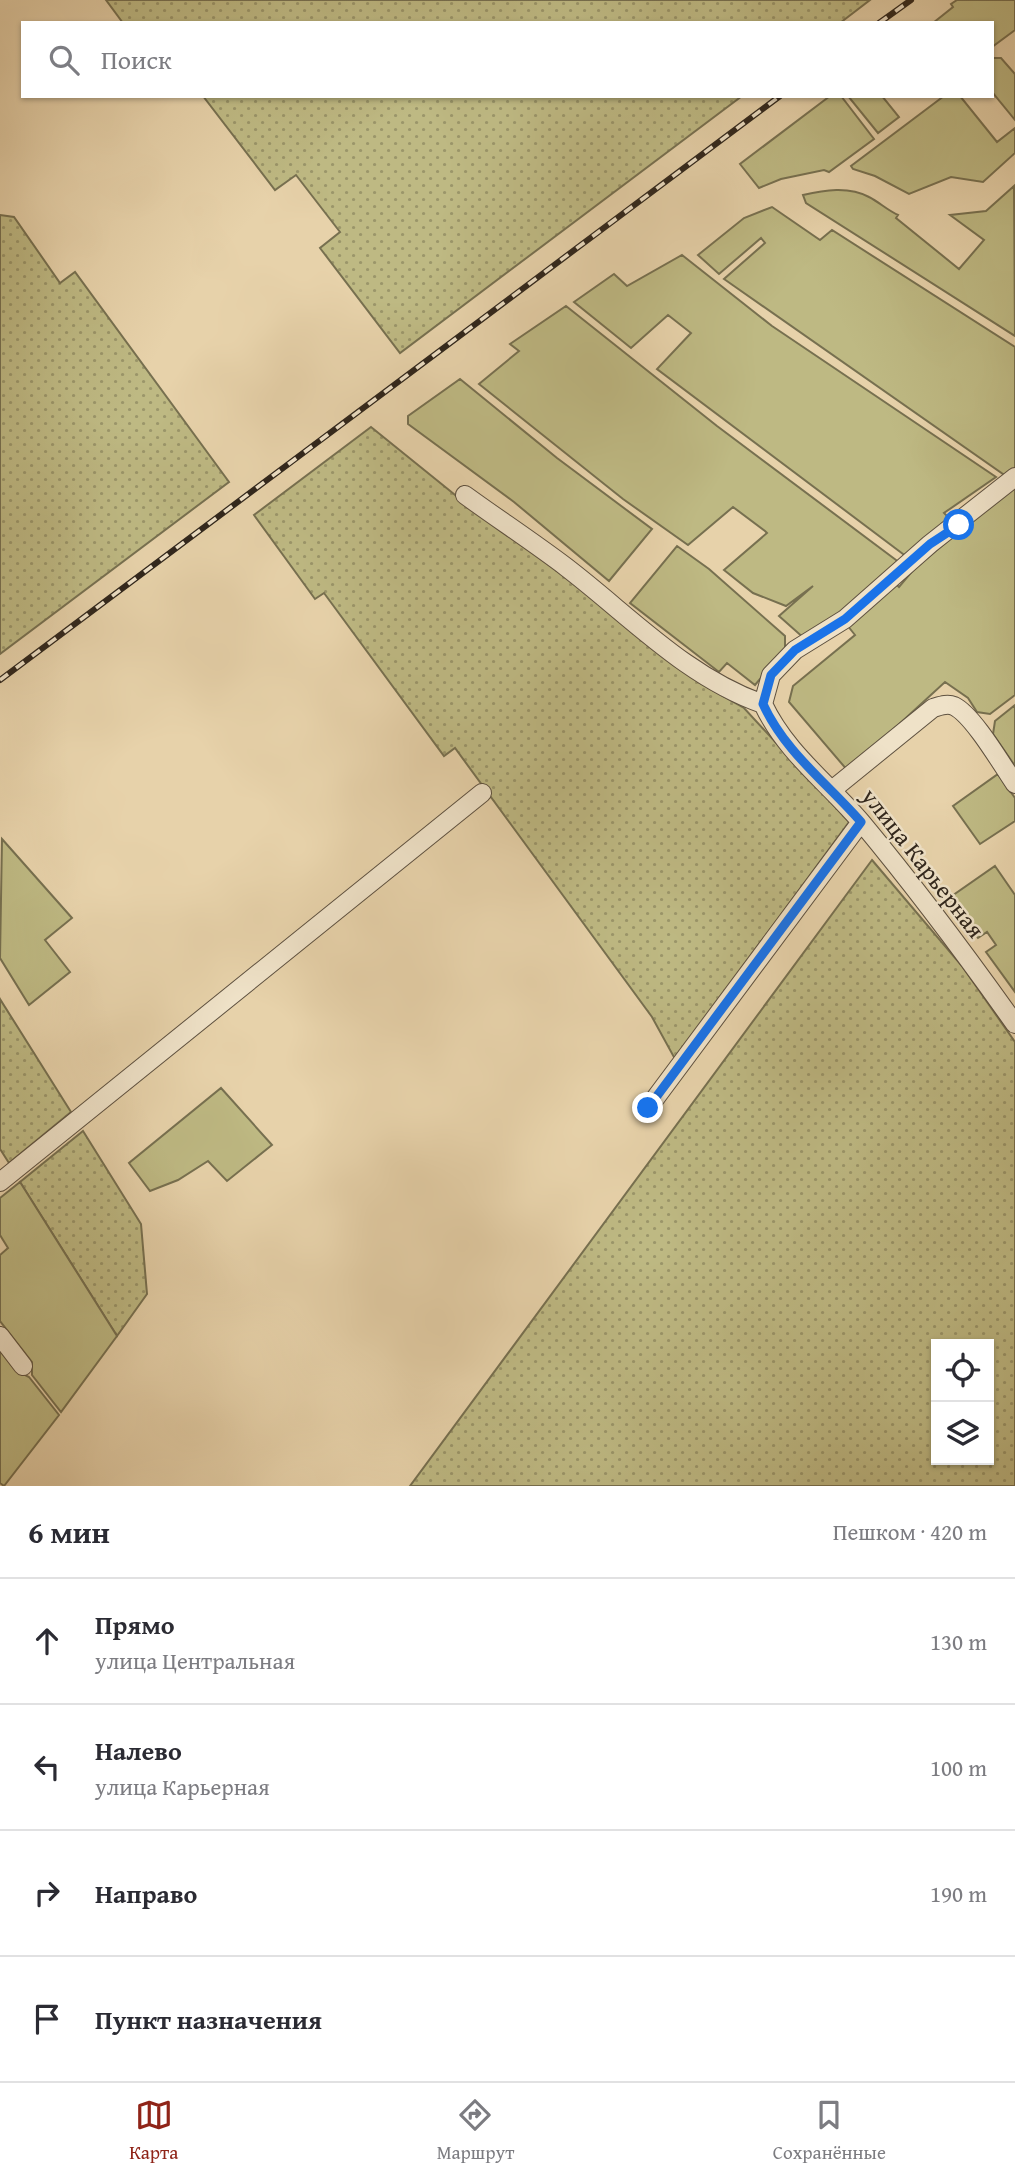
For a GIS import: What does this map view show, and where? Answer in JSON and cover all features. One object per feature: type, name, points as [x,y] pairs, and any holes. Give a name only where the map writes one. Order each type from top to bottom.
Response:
[{"type":"street","points":[[465,495],[565,566],[700,675],[735,694],[763,704],[771,675],[795,650],[845,619],[930,544],[959,525],[1015,477]]},
{"type":"street","name":"улица Карьерная","points":[[763,704],[772,724],[799,760],[832,790],[861,822],[938,918],[1015,1024]]},
{"type":"street","points":[[832,790],[914,722],[944,704],[955,706],[979,732],[1015,784]]},
{"type":"street","points":[[0,1182],[482,793]]},
{"type":"street","points":[[648,1108],[861,822]]},
{"type":"street","points":[[0,1336],[23,1366]]},
{"type":"shaded area","points":[[106,0],[870,0],[843,21],[122,21]]},
{"type":"shaded area","points":[[957,0],[1015,0],[1015,30],[994,46],[994,21],[936,21],[953,7],[951,4]]},
{"type":"shaded area","points":[[994,58],[1001,58],[1015,74],[1015,120],[994,94]]},
{"type":"shaded area","points":[[205,98],[739,98],[400,353],[320,248],[340,232],[296,175],[275,190]]},
{"type":"shaded area","points":[[827,98],[843,98],[874,139],[829,172],[824,170],[781,179],[759,188],[740,164]]},
{"type":"shaded area","points":[[850,98],[884,98],[899,117],[878,133]]},
{"type":"shaded area","points":[[941,98],[962,98],[997,142],[1015,128],[1015,153],[983,182],[951,177],[909,194],[851,166]]},
{"type":"shaded area","points":[[1014,186],[1015,336],[806,203],[803,195],[845,190],[869,197],[898,215],[896,218],[959,269],[984,240],[950,215],[986,211]]},
{"type":"shaded area","points":[[772,207],[820,240],[832,230],[1015,347],[1015,470],[1009,475],[1003,474],[724,279],[765,243],[761,238],[719,274],[698,255],[744,218]]},
{"type":"shaded area","points":[[0,215],[14,217],[60,283],[75,272],[229,482],[0,654]]},
{"type":"shaded area","points":[[682,255],[772,326],[996,477],[944,513],[952,521],[907,557],[657,369],[691,333],[668,315],[631,348],[574,302],[614,274],[627,286]]},
{"type":"shaded area","points":[[566,306],[717,426],[900,563],[806,640],[779,616],[813,586],[786,606],[753,593],[724,570],[767,533],[765,531],[733,507],[688,545],[623,499],[479,384],[519,351],[510,344]]},
{"type":"shaded area","points":[[460,379],[557,458],[652,529],[609,581],[514,502],[408,424],[408,416]]},
{"type":"shaded area","points":[[371,427],[470,507],[560,569],[698,682],[744,708],[849,822],[675,1059],[652,1017],[455,748],[444,756],[324,593],[315,599],[254,515]]},
{"type":"shaded area","points":[[1015,485],[1015,695],[990,714],[977,712],[968,698],[945,682],[848,771],[789,702],[793,686],[855,635],[847,625],[896,584],[899,587],[914,569]]},
{"type":"shaded area","points":[[677,546],[709,569],[785,636],[785,649],[755,685],[727,663],[719,672],[630,603]]},
{"type":"shaded area","points":[[1015,705],[1015,766],[993,734],[995,721]]},
{"type":"shaded area","points":[[998,774],[1015,798],[1015,821],[980,844],[953,806]]},
{"type":"shaded area","points":[[2,839],[72,918],[45,940],[70,972],[29,1005],[0,958]]},
{"type":"shaded area","points":[[872,860],[962,966],[1015,1042],[1015,1486],[410,1486]]},
{"type":"shaded area","points":[[995,866],[1015,895],[1015,992],[986,952],[996,945],[987,932],[978,938],[949,898]]},
{"type":"shaded area","points":[[0,999],[71,1112],[9,1163],[0,1149]]},
{"type":"shaded area","points":[[221,1088],[272,1145],[227,1181],[208,1161],[178,1180],[150,1191],[129,1163]]},
{"type":"shaded area","points":[[83,1131],[141,1224],[147,1294],[117,1336],[20,1182]]},
{"type":"shaded area","points":[[20,1182],[117,1336],[61,1412],[32,1375],[32,1362],[0,1321],[0,1255],[8,1248],[0,1235],[0,1198]]},
{"type":"shaded area","points":[[0,1347],[19,1372],[29,1377],[59,1415],[4,1486],[0,1483]]},
{"type":"railway","points":[[882,21],[911,0]]},
{"type":"railway","points":[[0,680],[777,98]]},
{"type":"route","points":[[648,1108],[861,822],[832,790],[799,760],[772,724],[763,704],[771,675],[795,650],[845,619],[930,544],[959,525]]}]
